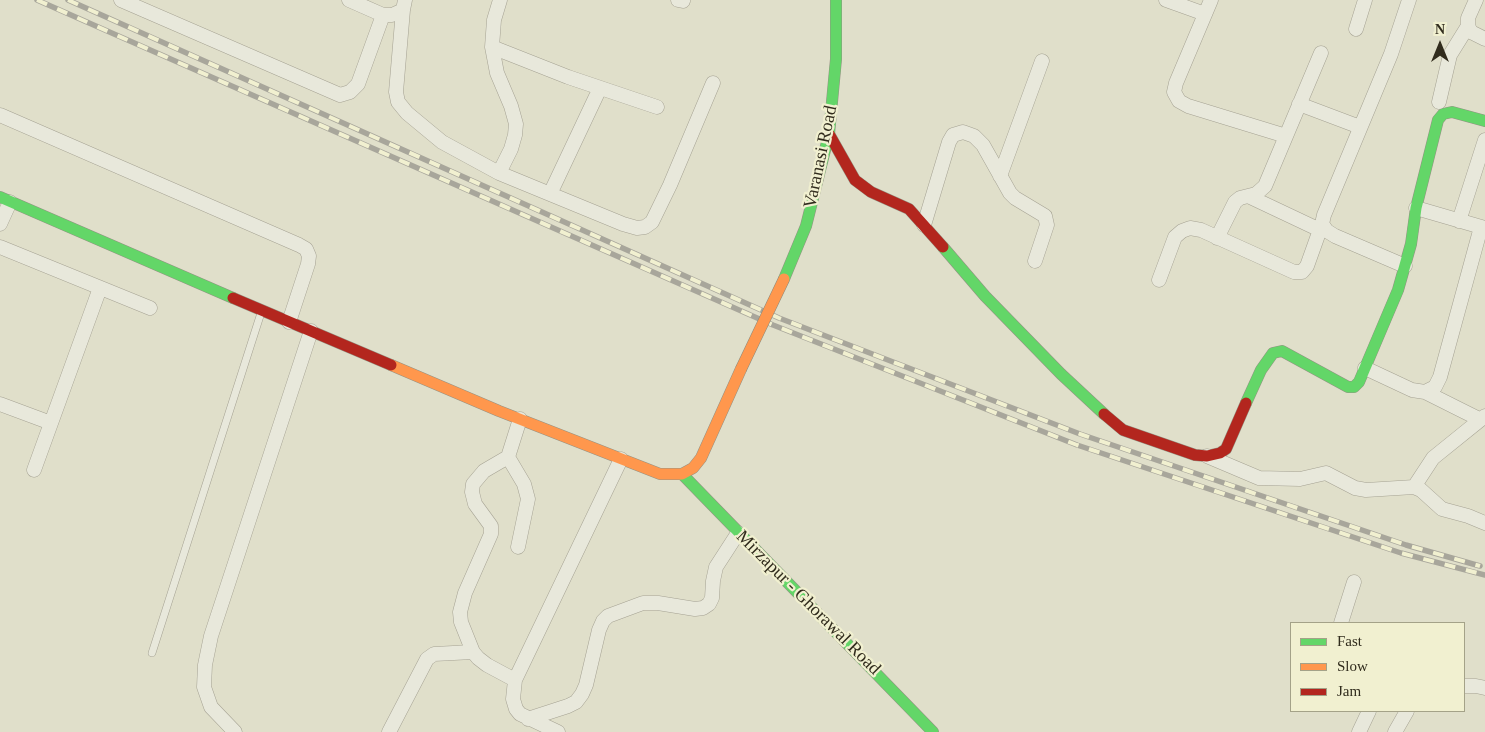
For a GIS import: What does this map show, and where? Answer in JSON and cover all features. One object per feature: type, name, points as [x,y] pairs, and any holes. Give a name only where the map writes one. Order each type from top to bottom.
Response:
[{"type":"main road","name":"Varanasi Road","points":[[682,474],[694,468],[714,432],[741,368],[784,279],[806,226],[829,134],[836,59],[836,0]]},
{"type":"main road","points":[[829,134],[855,180],[871,192],[904,205],[924,225],[985,296],[1061,374],[1112,422],[1123,430],[1149,440],[1195,455],[1207,456],[1220,453],[1226,448],[1261,370],[1273,353],[1282,351],[1290,354],[1348,387],[1354,386],[1359,382],[1398,290],[1438,120],[1443,114],[1452,112],[1485,121]]},
{"type":"main road","points":[[5,200],[520,419],[660,474],[682,474]]},
{"type":"main road","name":"Mirzapur - Ghorawal Road","points":[[682,474],[738,534],[845,640],[933,732]]},
{"type":"street","points":[[121,0],[340,95],[350,92],[358,84],[383,15]]},
{"type":"street","points":[[350,0],[383,15],[392,15],[404,5]]},
{"type":"street","points":[[499,173],[511,149],[516,124],[511,106],[497,73],[492,47],[493,27],[500,0]]},
{"type":"street","points":[[1166,0],[1205,14]]},
{"type":"street","points":[[1211,0],[1176,83],[1174,92],[1179,102],[1286,136]]},
{"type":"street","points":[[1356,29],[1365,0]]},
{"type":"street","points":[[1159,280],[1175,237],[1182,231],[1190,228],[1294,272],[1302,272],[1307,266],[1324,215],[1391,54],[1410,0]]},
{"type":"street","points":[[1476,0],[1468,18],[1468,26],[1471,32],[1485,38]]},
{"type":"street","points":[[404,5],[396,92],[401,107],[442,142],[499,173],[637,228],[646,227],[652,222],[670,185],[713,83]]},
{"type":"street","points":[[1439,102],[1450,55],[1468,26]]},
{"type":"street","points":[[492,47],[600,88],[658,107]]},
{"type":"street","points":[[1217,238],[1235,202],[1256,194],[1265,186],[1321,53]]},
{"type":"street","points":[[1000,176],[1042,62]]},
{"type":"street","points":[[550,194],[600,88]]},
{"type":"street","points":[[1299,104],[1360,127]]},
{"type":"street","points":[[0,115],[306,249],[309,256],[308,264],[289,322]]},
{"type":"street","points":[[924,225],[949,142],[953,135],[963,132],[983,145],[1010,193],[1045,216],[1047,225],[1035,261]]},
{"type":"street","points":[[1459,221],[1485,140]]},
{"type":"street","points":[[1248,196],[1405,266]]},
{"type":"street","points":[[0,224],[5,200]]},
{"type":"street","points":[[1416,208],[1483,228],[1440,377],[1435,386],[1425,392]]},
{"type":"street","points":[[0,247],[150,308]]},
{"type":"street","points":[[34,470],[100,288]]},
{"type":"street","points":[[235,732],[211,707],[204,686],[205,665],[211,636],[311,331]]},
{"type":"street","points":[[1365,368],[1412,390],[1425,392],[1482,418],[1433,458],[1414,487]]},
{"type":"street","points":[[0,404],[51,422]]},
{"type":"street","points":[[515,680],[478,658],[473,652],[461,622],[461,604],[491,534],[491,526],[475,504],[472,492],[473,484],[484,471],[508,457],[520,419]]},
{"type":"street","points":[[1207,456],[1259,478],[1300,480],[1326,473],[1361,489],[1376,490],[1414,487],[1421,490],[1442,509],[1485,523]]},
{"type":"street","points":[[508,457],[524,484],[527,493],[526,510],[518,547]]},
{"type":"street","points":[[558,732],[528,719],[516,709],[513,699],[515,680],[622,459]]},
{"type":"street","points":[[528,719],[576,702],[586,685],[599,630],[603,621],[608,616],[643,603],[658,603],[695,609],[703,608],[709,604],[712,598],[716,567],[738,534]]},
{"type":"street","points":[[1341,622],[1354,582]]},
{"type":"street","points":[[389,732],[427,659],[434,654],[440,653],[473,652]]},
{"type":"street","points":[[1465,686],[1485,688]]},
{"type":"street","points":[[1359,732],[1368,712]]},
{"type":"street","points":[[1395,732],[1406,712]]},
{"type":"lane","points":[[152,653],[261,310]]},
{"type":"railway","points":[[37,0],[773,325],[1077,445],[1401,553],[1485,575]]},
{"type":"railway","points":[[68,0],[779,318],[1080,434],[1406,545],[1480,566]]},
{"type":"traffic: fast","points":[[784,279],[806,226],[829,134],[836,59],[836,0]]},
{"type":"traffic: fast","points":[[1246,403],[1261,370],[1273,353],[1282,351],[1348,387],[1354,387],[1359,382],[1398,290],[1411,244],[1416,208],[1438,120],[1443,114],[1452,112],[1485,121]]},
{"type":"traffic: fast","points":[[0,197],[233,298]]},
{"type":"traffic: fast","points":[[943,247],[985,296],[1061,374],[1104,414]]},
{"type":"traffic: fast","points":[[682,474],[933,732]]},
{"type":"traffic: slow","points":[[741,369],[784,279]]},
{"type":"traffic: slow","points":[[391,365],[499,411],[660,474],[682,474],[693,468],[701,458],[741,369]]},
{"type":"traffic: jam","points":[[829,134],[855,180],[871,192],[909,209],[943,247]]},
{"type":"traffic: jam","points":[[233,298],[391,365]]},
{"type":"traffic: jam","points":[[1104,414],[1123,430],[1195,455],[1207,456],[1220,453],[1226,449],[1246,403]]}]
